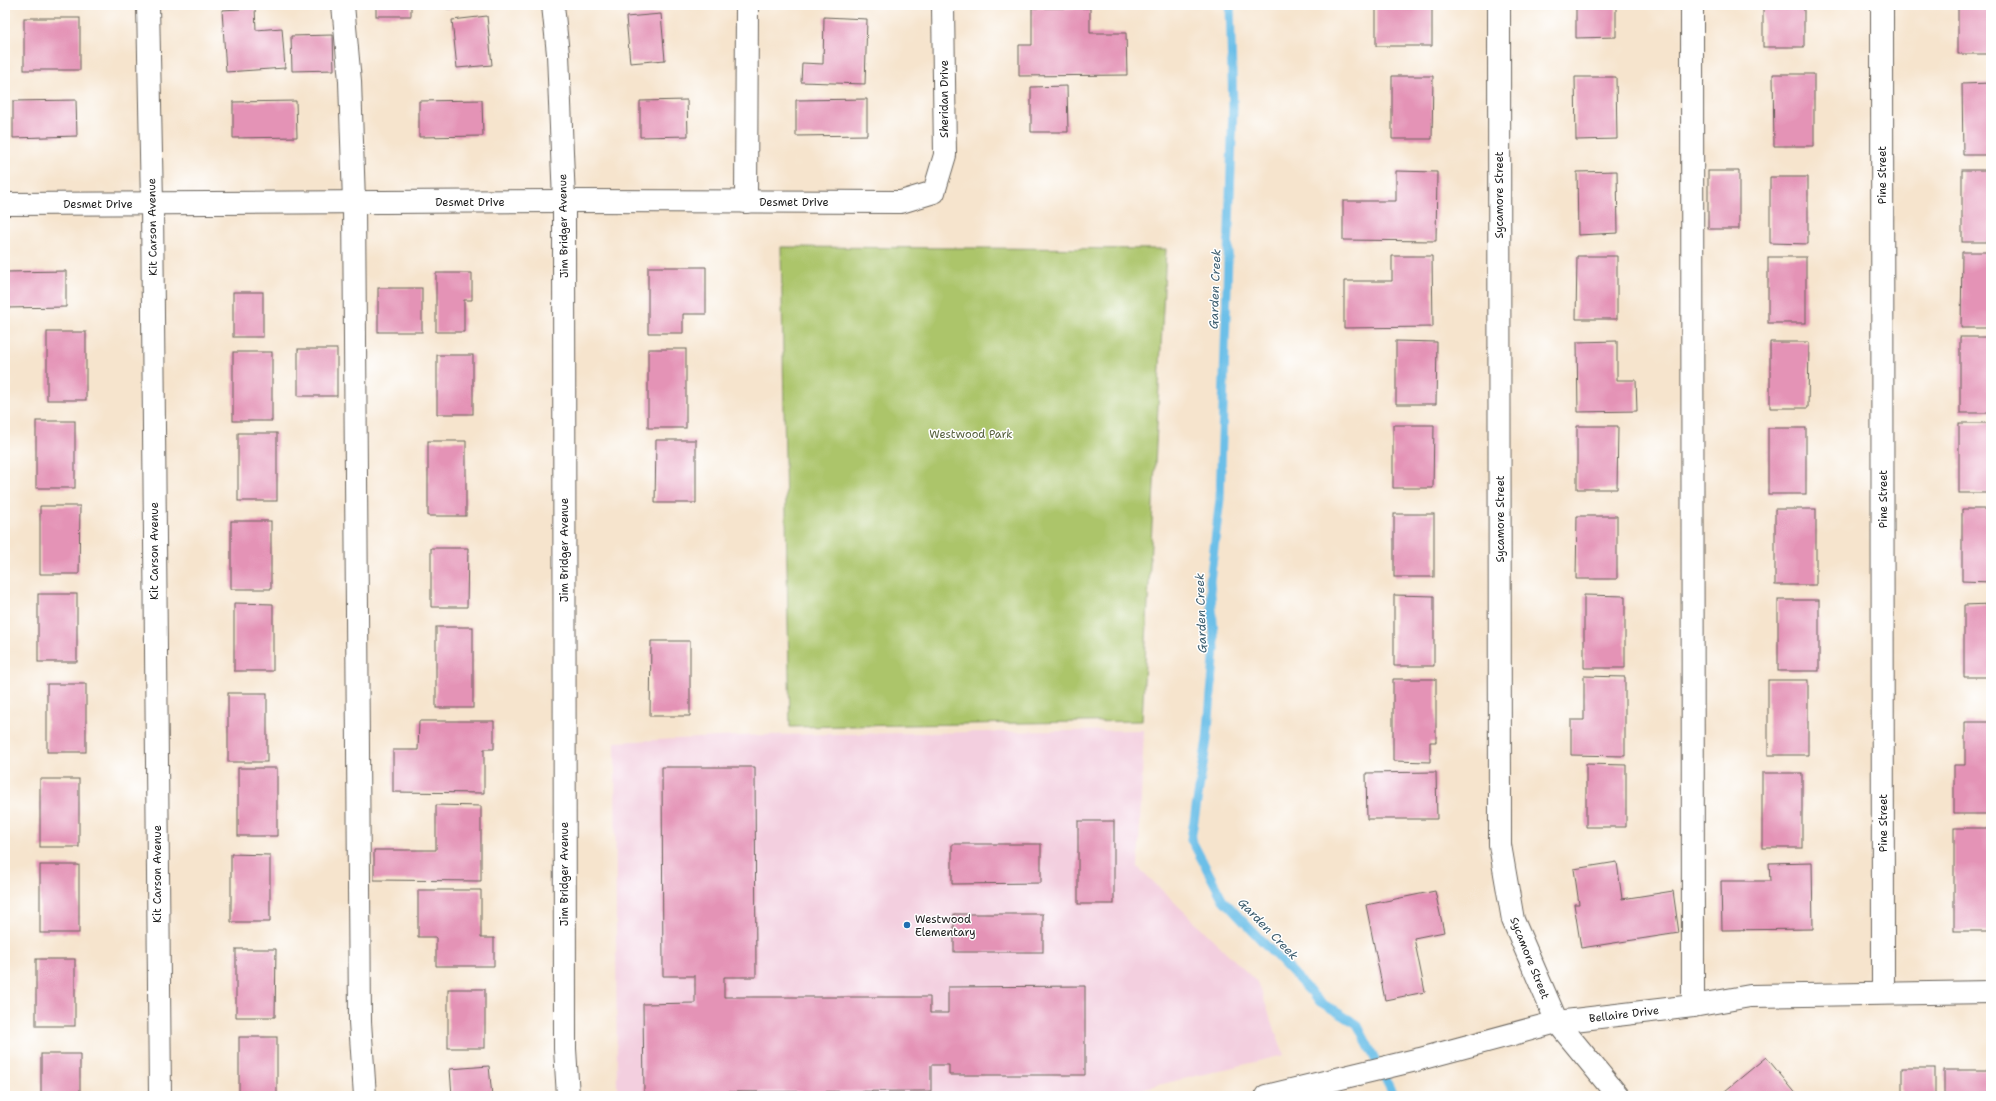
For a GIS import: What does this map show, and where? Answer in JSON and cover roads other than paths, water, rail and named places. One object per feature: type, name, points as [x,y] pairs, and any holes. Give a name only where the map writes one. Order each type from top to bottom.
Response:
[{"type":"street","name":"Kit Carson Avenue","points":[[148,5],[152,204],[160,1096]]},
{"type":"street","points":[[343,5],[350,81],[354,202],[360,1022],[365,1096]]},
{"type":"street","name":"Jim Bridger Avenue","points":[[553,5],[558,54],[564,202],[565,1049],[568,1096]]},
{"type":"street","points":[[746,202],[747,5]]},
{"type":"street","name":"Sheridan Drive","points":[[934,192],[945,156],[943,5]]},
{"type":"street","name":"Sycamore Street","points":[[1499,5],[1500,845],[1513,920],[1557,1022],[1618,1096]]},
{"type":"street","points":[[1692,5],[1693,1006]]},
{"type":"street","name":"Pine Street","points":[[1882,5],[1883,993]]},
{"type":"street","name":"Desmet Drive","points":[[5,204],[354,202],[901,202],[934,192]]},
{"type":"street","name":"Bellaire Drive","points":[[1266,1096],[1420,1059],[1557,1022],[1646,1010],[1693,1006],[1750,996],[1991,992]]},
{"type":"waterway","name":"Garden Creek","points":[[1230,5],[1233,107],[1220,499],[1210,581],[1215,648],[1207,740],[1191,839],[1223,900],[1320,1002],[1357,1024],[1394,1096]]},
{"type":"place","name":"Westwood Elementary","points":[[907,925]]},
{"type":"park label","name":"Westwood Park","points":[[971,434]]}]
